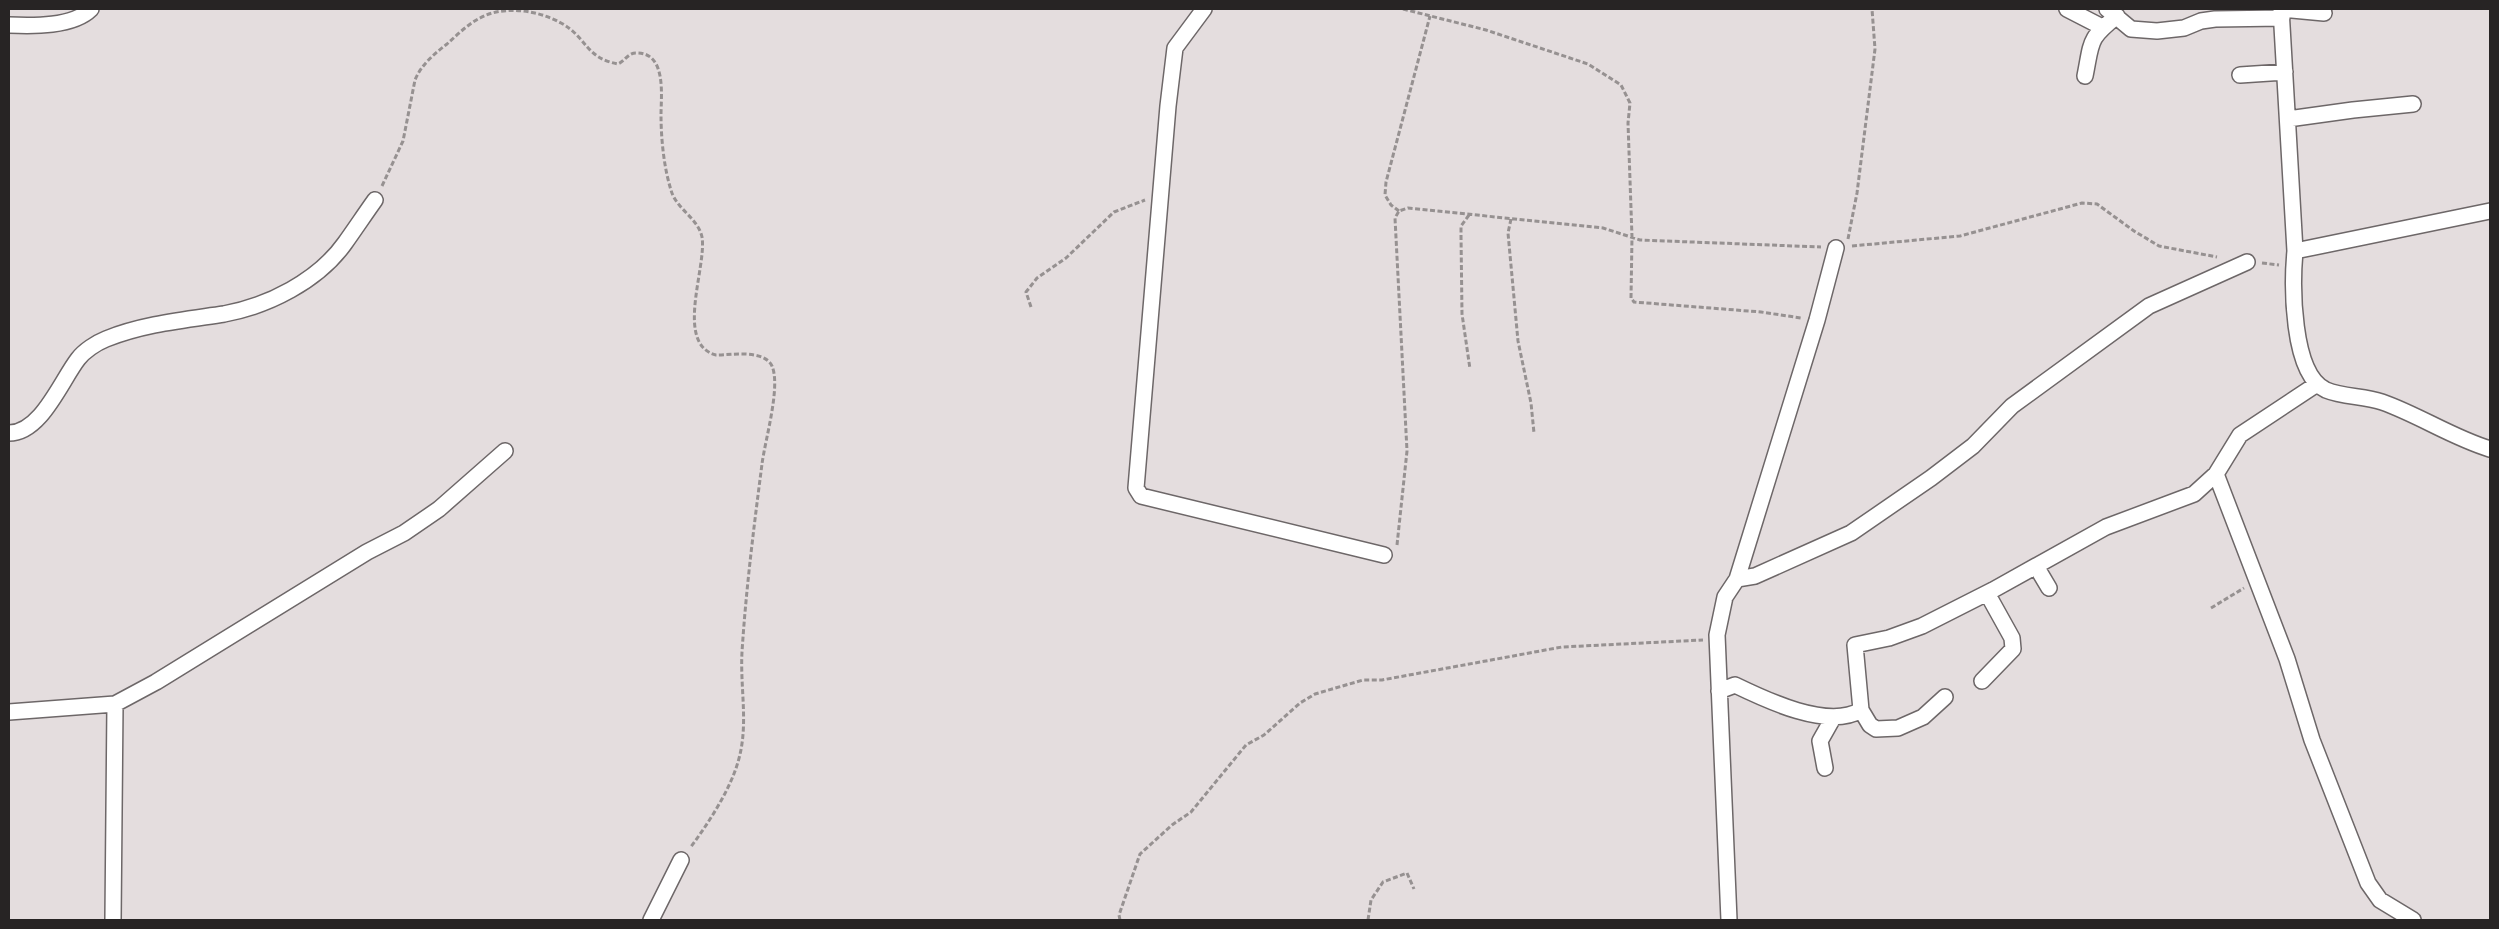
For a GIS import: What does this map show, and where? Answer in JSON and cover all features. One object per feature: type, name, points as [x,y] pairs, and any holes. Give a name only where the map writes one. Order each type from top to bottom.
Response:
[{"type":"street","points":[[9,25],[55,22],[84,16],[90,9]]},
{"type":"street","points":[[1204,9],[1175,48],[1160,198],[1136,488],[1141,496],[1384,556]]},
{"type":"street","points":[[2067,9],[2102,27]]},
{"type":"street","points":[[2086,76],[2093,38],[2112,13],[2131,29],[2157,31],[2184,28],[2201,21],[2215,19],[2281,12],[2324,13]]},
{"type":"street","points":[[2281,12],[2295,251],[2293,270],[2299,342],[2304,362],[2317,384],[2327,390],[2381,401],[2490,449]]},
{"type":"street","points":[[2240,75],[2285,72]]},
{"type":"street","points":[[2288,119],[2413,104]]},
{"type":"street","points":[[9,433],[18,433],[34,421],[57,394],[78,359],[90,348],[106,339],[160,324],[251,307],[301,284],[326,264],[344,244],[375,200]]},
{"type":"street","points":[[2295,251],[2490,211]]},
{"type":"street","points":[[1730,920],[1717,639],[1726,597],[1737,579],[1836,248]]},
{"type":"street","points":[[1737,579],[1755,576],[1851,533],[1931,478],[1972,446],[2012,406],[2149,306],[2247,262]]},
{"type":"street","points":[[1945,697],[1923,717],[1898,728],[1876,729],[1870,725],[1861,710],[1855,644],[1889,638],[1922,626],[1987,593],[2106,527],[2194,494],[2216,474],[2240,435],[2317,384]]},
{"type":"street","points":[[9,712],[115,704],[156,682],[367,552],[404,534],[439,509],[504,451]]},
{"type":"street","points":[[2216,474],[2287,659],[2312,740],[2368,883],[2380,900],[2413,920]]},
{"type":"street","points":[[2036,566],[2049,588]]},
{"type":"street","points":[[1982,681],[2013,649],[2012,638],[1987,593]]},
{"type":"street","points":[[1720,691],[1735,685],[1788,708],[1834,718],[1855,714],[1861,710]]},
{"type":"street","points":[[113,920],[115,704]]},
{"type":"street","points":[[1826,768],[1820,741],[1834,718]]},
{"type":"street","points":[[651,920],[682,860]]},
{"type":"path","points":[[1403,9],[1486,30],[1588,64],[1599,69],[1621,85],[1630,103],[1628,123],[1632,238],[1631,298],[1634,302],[1761,312],[1816,320]]},
{"type":"path","points":[[1872,9],[1875,49],[1869,108],[1857,193],[1846,247],[1960,236],[2082,203],[2097,204],[2134,231],[2159,246],[2218,257]]},
{"type":"path","points":[[375,200],[403,141],[414,80],[418,71],[434,54],[469,25],[486,15],[512,11],[540,14],[563,24],[581,39],[591,52],[603,61],[618,64],[630,54],[640,53],[651,58],[658,69],[662,84],[661,114],[669,184],[673,196],[697,225],[702,239],[695,309],[698,342],[709,354],[757,355],[769,362],[774,376],[773,403],[764,443],[755,517],[742,655],[744,736],[732,779],[700,834],[682,860]]},
{"type":"path","points":[[1400,211],[1391,206],[1385,195],[1386,182],[1430,16]]},
{"type":"path","points":[[1031,307],[1027,302],[1026,292],[1028,288],[1066,258],[1114,212],[1147,199],[1160,198]]},
{"type":"path","points":[[1384,556],[1395,556],[1407,451],[1396,257],[1395,218],[1400,211],[1408,208],[1603,228],[1640,240],[1836,248]]},
{"type":"path","points":[[1470,214],[1461,226],[1460,235],[1462,314],[1470,369]]},
{"type":"path","points":[[1511,219],[1508,233],[1518,333],[1531,403],[1534,433]]},
{"type":"path","points":[[2247,262],[2278,265],[2293,270]]},
{"type":"path","points":[[2212,608],[2257,580]]},
{"type":"path","points":[[1120,920],[1119,915],[1140,854],[1172,825],[1191,812],[1246,746],[1264,735],[1300,703],[1315,694],[1363,680],[1382,680],[1562,647],[1717,639]]},
{"type":"path","points":[[1368,920],[1371,900],[1383,882],[1407,873],[1414,889]]}]
